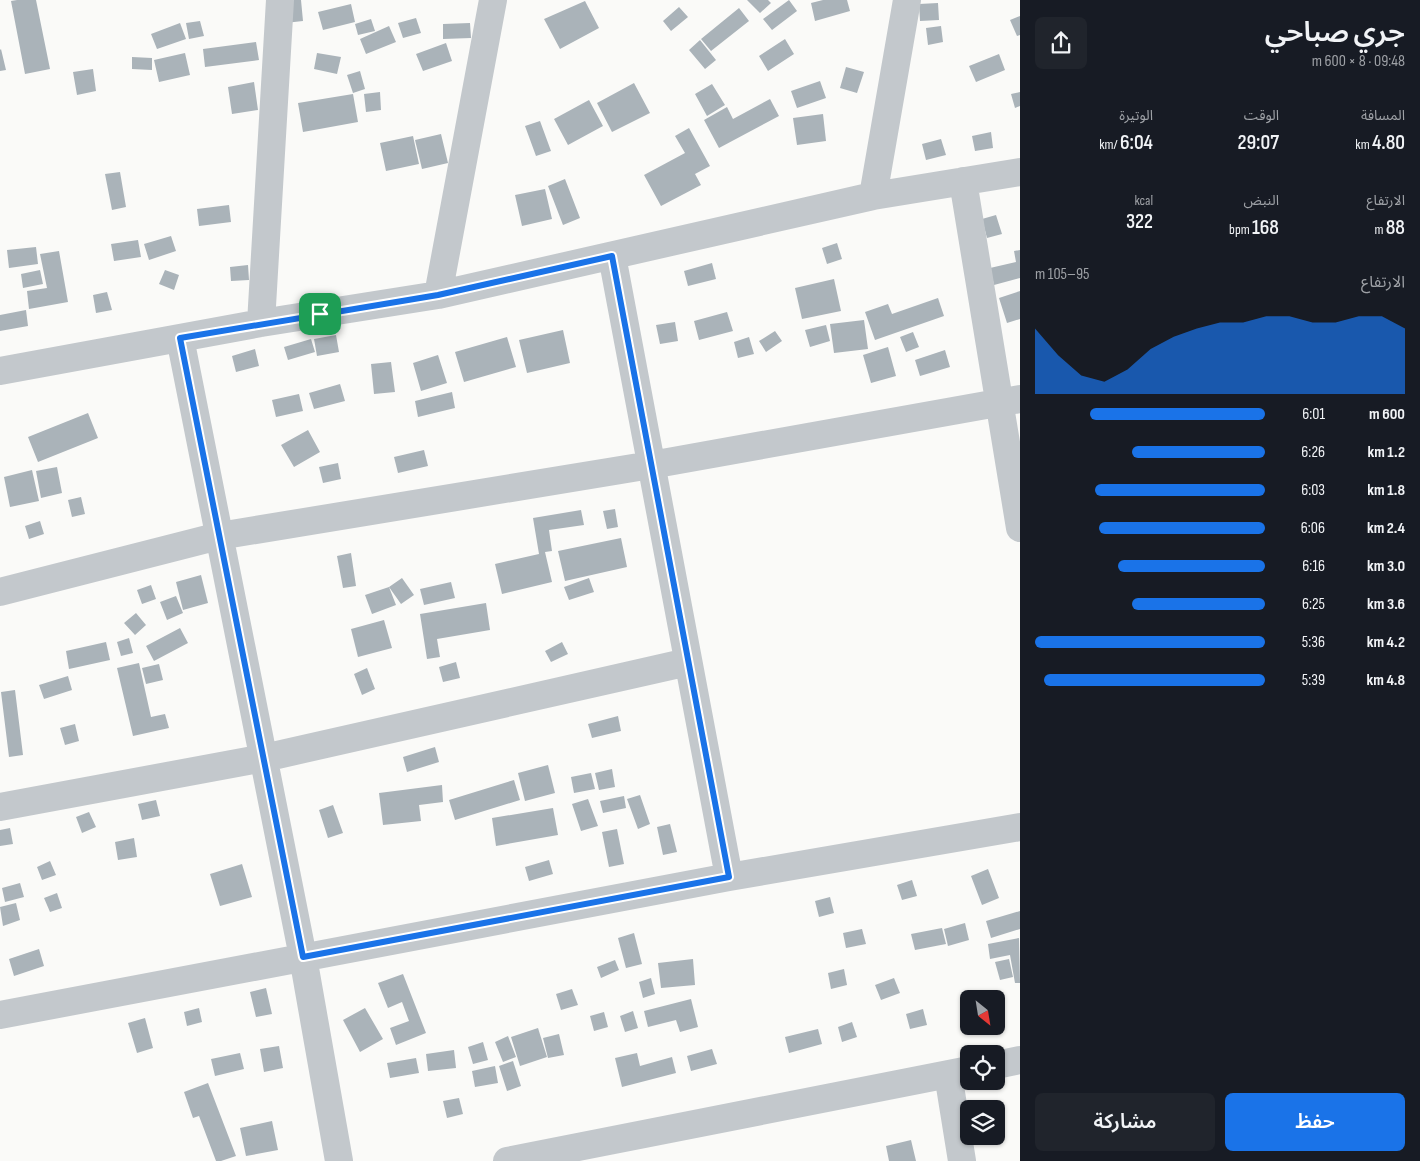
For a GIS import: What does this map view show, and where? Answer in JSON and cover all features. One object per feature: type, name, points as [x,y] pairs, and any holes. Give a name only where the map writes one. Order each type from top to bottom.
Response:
[{"type":"street","points":[[261,323],[280,0]]},
{"type":"street","points":[[438,295],[493,0]]},
{"type":"street","points":[[873,196],[907,0]]},
{"type":"street","points":[[0,371],[261,323],[438,295],[873,196],[1020,172]]},
{"type":"street","points":[[963,181],[1010,401],[1020,528]]},
{"type":"street","points":[[612,256],[729,877]]},
{"type":"street","points":[[180,338],[303,957],[339,1161]]},
{"type":"street","points":[[0,592],[219,536],[651,465],[1010,401]]},
{"type":"street","points":[[0,807],[264,758],[688,662]]},
{"type":"street","points":[[0,1014],[729,877],[1020,827]]},
{"type":"street","points":[[1005,1063],[1020,1060]]},
{"type":"street","points":[[507,1161],[959,1072],[962,1161]]},
{"type":"building","points":[[36,0],[50,69],[25,74],[11,1]]},
{"type":"building","points":[[283,0],[301,0],[303,21],[285,23]]},
{"type":"building","points":[[747,0],[768,0],[771,3],[760,13]]},
{"type":"building","points":[[789,0],[797,11],[772,30],[763,19]]},
{"type":"building","points":[[823,0],[847,0],[850,11],[815,21],[811,3]]},
{"type":"building","points":[[585,1],[599,28],[560,49],[544,19]]},
{"type":"building","points":[[938,3],[939,20],[920,21],[919,4]]},
{"type":"building","points":[[351,4],[355,22],[323,30],[318,12]]},
{"type":"building","points":[[679,7],[688,17],[671,31],[663,21]]},
{"type":"building","points":[[739,8],[749,21],[711,51],[701,39]]},
{"type":"building","points":[[1020,16],[1020,35],[1017,36],[1010,20]]},
{"type":"building","points":[[416,18],[421,33],[403,38],[398,23]]},
{"type":"building","points":[[371,19],[375,31],[358,35],[355,24]]},
{"type":"building","points":[[200,21],[204,36],[189,39],[186,23]]},
{"type":"building","points":[[180,23],[186,39],[157,49],[151,34]]},
{"type":"building","points":[[470,23],[471,38],[443,39],[443,24]]},
{"type":"building","points":[[389,26],[396,42],[366,54],[360,39]]},
{"type":"building","points":[[941,26],[943,42],[928,45],[926,28]]},
{"type":"building","points":[[785,39],[794,54],[768,71],[759,56]]},
{"type":"building","points":[[700,40],[716,60],[705,69],[689,50]]},
{"type":"building","points":[[256,42],[259,60],[205,67],[203,49]]},
{"type":"building","points":[[446,43],[452,61],[423,71],[416,54]]},
{"type":"building","points":[[0,50],[6,70],[0,71]]},
{"type":"building","points":[[185,53],[190,75],[159,82],[154,60]]},
{"type":"building","points":[[317,53],[341,57],[337,74],[314,69]]},
{"type":"building","points":[[999,54],[1005,70],[976,82],[969,66]]},
{"type":"building","points":[[132,57],[152,58],[152,70],[132,69]]},
{"type":"building","points":[[846,67],[864,72],[857,93],[840,88]]},
{"type":"building","points":[[93,69],[96,91],[77,95],[73,72]]},
{"type":"building","points":[[360,71],[365,89],[353,93],[347,75]]},
{"type":"building","points":[[820,81],[826,98],[797,108],[791,91]]},
{"type":"building","points":[[254,82],[258,110],[232,114],[228,87]]},
{"type":"building","points":[[634,83],[650,113],[612,132],[597,103]]},
{"type":"building","points":[[712,84],[725,105],[707,116],[695,94]]},
{"type":"building","points":[[380,92],[381,110],[366,112],[364,94]]},
{"type":"building","points":[[1020,92],[1020,106],[1015,108],[1011,94]]},
{"type":"building","points":[[353,94],[358,122],[303,132],[298,103]]},
{"type":"building","points":[[770,99],[779,116],[719,148],[704,120],[727,107],[733,119]]},
{"type":"building","points":[[589,100],[603,126],[568,145],[554,119]]},
{"type":"building","points":[[823,114],[826,141],[797,145],[793,118]]},
{"type":"building","points":[[540,121],[551,151],[536,156],[525,126]]},
{"type":"building","points":[[689,128],[710,166],[695,174],[701,185],[661,206],[644,175],[685,153],[675,136]]},
{"type":"building","points":[[991,132],[993,148],[975,151],[972,136]]},
{"type":"building","points":[[441,134],[448,163],[422,169],[415,140]]},
{"type":"building","points":[[413,136],[419,164],[386,171],[380,143]]},
{"type":"building","points":[[941,139],[946,155],[926,160],[922,144]]},
{"type":"building","points":[[120,172],[126,207],[112,210],[105,174]]},
{"type":"building","points":[[565,179],[580,218],[563,225],[548,186]]},
{"type":"building","points":[[545,189],[552,219],[522,226],[515,195]]},
{"type":"building","points":[[229,205],[231,222],[199,226],[197,209]]},
{"type":"building","points":[[996,215],[1002,234],[987,238],[982,219]]},
{"type":"building","points":[[171,236],[176,251],[149,260],[144,244]]},
{"type":"building","points":[[138,240],[141,257],[114,261],[111,244]]},
{"type":"building","points":[[837,243],[842,259],[827,264],[822,248]]},
{"type":"building","points":[[36,247],[38,264],[9,268],[7,250]]},
{"type":"building","points":[[1020,250],[1020,278],[994,285],[990,268],[1016,262],[1014,251]]},
{"type":"building","points":[[59,251],[68,302],[29,309],[27,291],[47,288],[40,254]]},
{"type":"building","points":[[712,263],[716,279],[688,286],[684,271]]},
{"type":"building","points":[[248,265],[249,280],[231,281],[230,267]]},
{"type":"building","points":[[40,270],[43,284],[23,288],[21,274]]},
{"type":"building","points":[[165,270],[179,275],[174,290],[159,284]]},
{"type":"building","points":[[834,279],[841,311],[802,319],[795,288]]},
{"type":"building","points":[[1020,291],[1020,319],[1007,323],[999,298]]},
{"type":"building","points":[[107,292],[112,310],[96,313],[93,295]]},
{"type":"building","points":[[938,298],[944,316],[875,340],[865,312],[888,304],[892,314]]},
{"type":"building","points":[[26,310],[28,326],[0,331],[0,315]]},
{"type":"building","points":[[727,312],[733,331],[699,340],[694,321]]},
{"type":"building","points":[[864,320],[868,349],[834,353],[830,324]]},
{"type":"building","points":[[675,322],[678,341],[660,344],[656,325]]},
{"type":"building","points":[[826,325],[830,341],[810,347],[805,330]]},
{"type":"building","points":[[563,330],[570,363],[527,373],[519,340]]},
{"type":"building","points":[[775,331],[782,341],[766,352],[759,341]]},
{"type":"building","points":[[913,332],[919,347],[906,352],[900,337]]},
{"type":"building","points":[[336,335],[339,352],[317,356],[314,339]]},
{"type":"building","points":[[507,337],[516,367],[464,382],[455,352]]},
{"type":"building","points":[[749,337],[754,354],[738,358],[734,342]]},
{"type":"building","points":[[311,339],[315,352],[288,360],[284,347]]},
{"type":"building","points":[[888,347],[896,376],[871,383],[863,355]]},
{"type":"building","points":[[255,349],[259,366],[236,372],[232,356]]},
{"type":"building","points":[[945,350],[950,367],[920,376],[915,360]]},
{"type":"building","points":[[438,355],[447,383],[421,391],[413,363]]},
{"type":"building","points":[[391,362],[395,392],[374,394],[371,364]]},
{"type":"building","points":[[340,384],[345,401],[314,409],[309,393]]},
{"type":"building","points":[[452,392],[455,408],[418,417],[415,401]]},
{"type":"building","points":[[299,394],[303,411],[276,417],[272,400]]},
{"type":"building","points":[[88,413],[98,438],[38,462],[28,437]]},
{"type":"building","points":[[308,430],[320,452],[294,467],[281,445]]},
{"type":"building","points":[[424,450],[428,466],[398,473],[394,457]]},
{"type":"building","points":[[338,463],[341,479],[323,483],[319,467]]},
{"type":"building","points":[[57,467],[62,493],[41,498],[36,471]]},
{"type":"building","points":[[32,470],[39,501],[10,507],[4,477]]},
{"type":"building","points":[[81,497],[85,514],[72,517],[68,500]]},
{"type":"building","points":[[615,509],[618,527],[607,529],[603,511]]},
{"type":"building","points":[[581,510],[584,525],[549,530],[552,551],[545,552],[552,582],[502,594],[495,564],[539,554],[533,518]]},
{"type":"building","points":[[40,521],[44,534],[29,539],[25,526]]},
{"type":"building","points":[[621,538],[627,567],[565,581],[558,551]]},
{"type":"building","points":[[351,553],[356,586],[343,588],[337,556]]},
{"type":"building","points":[[201,575],[208,603],[183,610],[176,582]]},
{"type":"building","points":[[402,578],[414,595],[401,604],[389,587]]},
{"type":"building","points":[[589,578],[594,592],[569,600],[564,587]]},
{"type":"building","points":[[451,582],[455,598],[424,605],[420,589]]},
{"type":"building","points":[[151,585],[156,599],[142,604],[137,590]]},
{"type":"building","points":[[389,587],[396,605],[372,614],[365,595]]},
{"type":"building","points":[[176,596],[183,613],[167,620],[160,602]]},
{"type":"building","points":[[486,603],[490,630],[437,639],[440,657],[427,659],[420,614]]},
{"type":"building","points":[[136,613],[146,625],[135,635],[124,623]]},
{"type":"building","points":[[384,620],[392,648],[358,657],[351,629]]},
{"type":"building","points":[[180,628],[188,643],[154,661],[146,646]]},
{"type":"building","points":[[129,638],[133,653],[121,656],[117,642]]},
{"type":"building","points":[[106,642],[110,660],[69,669],[66,651]]},
{"type":"building","points":[[562,642],[568,654],[551,662],[545,651]]},
{"type":"building","points":[[456,662],[460,678],[443,682],[439,667]]},
{"type":"building","points":[[139,663],[151,717],[165,714],[169,728],[133,736],[117,668]]},
{"type":"building","points":[[159,664],[163,680],[146,684],[142,668]]},
{"type":"building","points":[[367,668],[375,689],[362,695],[354,674]]},
{"type":"building","points":[[68,676],[72,690],[44,699],[39,685]]},
{"type":"building","points":[[15,690],[23,755],[9,757],[1,692]]},
{"type":"building","points":[[618,716],[621,731],[592,738],[588,724]]},
{"type":"building","points":[[75,724],[79,741],[65,745],[60,728]]},
{"type":"building","points":[[435,747],[439,762],[407,772],[403,757]]},
{"type":"building","points":[[548,765],[555,793],[525,801],[518,773]]},
{"type":"building","points":[[612,769],[615,787],[599,790],[595,773]]},
{"type":"building","points":[[591,773],[595,789],[574,793],[571,777]]},
{"type":"building","points":[[514,780],[520,800],[455,820],[449,800]]},
{"type":"building","points":[[442,785],[443,802],[419,805],[421,821],[383,825],[379,793]]},
{"type":"building","points":[[640,795],[650,824],[638,829],[627,799]]},
{"type":"building","points":[[624,796],[626,808],[603,813],[600,801]]},
{"type":"building","points":[[588,799],[598,826],[581,831],[572,804]]},
{"type":"building","points":[[156,800],[160,816],[142,820],[138,804]]},
{"type":"building","points":[[333,805],[343,833],[328,838],[319,810]]},
{"type":"building","points":[[553,808],[558,835],[496,846],[492,818]]},
{"type":"building","points":[[89,812],[96,827],[82,833],[76,817]]},
{"type":"building","points":[[670,824],[677,852],[663,855],[657,827]]},
{"type":"building","points":[[10,828],[13,844],[0,846],[0,830]]},
{"type":"building","points":[[617,829],[624,864],[609,867],[602,832]]},
{"type":"building","points":[[134,838],[137,857],[118,860],[115,842]]},
{"type":"building","points":[[549,860],[553,874],[529,881],[525,867]]},
{"type":"building","points":[[50,861],[56,875],[42,880],[37,867]]},
{"type":"building","points":[[242,864],[252,897],[220,906],[210,874]]},
{"type":"building","points":[[988,869],[999,898],[982,905],[971,876]]},
{"type":"building","points":[[912,880],[917,896],[902,900],[897,885]]},
{"type":"building","points":[[20,883],[24,897],[5,902],[2,888]]},
{"type":"building","points":[[57,893],[62,908],[50,912],[44,898]]},
{"type":"building","points":[[830,897],[834,913],[819,917],[815,901]]},
{"type":"building","points":[[16,903],[20,920],[3,926],[0,907]]},
{"type":"building","points":[[1020,911],[1020,929],[991,938],[986,921]]},
{"type":"building","points":[[965,923],[969,940],[948,946],[944,929]]},
{"type":"building","points":[[942,928],[946,944],[915,950],[911,934]]},
{"type":"building","points":[[862,929],[866,944],[846,948],[843,933]]},
{"type":"building","points":[[634,933],[642,964],[626,968],[618,938]]},
{"type":"building","points":[[1019,938],[1020,983],[1015,983],[1010,955],[990,959],[988,944]]},
{"type":"building","points":[[39,949],[44,966],[14,976],[9,959]]},
{"type":"building","points":[[693,959],[695,985],[661,988],[658,963]]},
{"type":"building","points":[[1009,959],[1013,977],[1000,980],[995,962]]},
{"type":"building","points":[[615,960],[619,970],[601,978],[597,967]]},
{"type":"building","points":[[844,969],[847,985],[831,989],[828,973]]},
{"type":"building","points":[[403,974],[426,1033],[396,1045],[390,1028],[409,1021],[402,1002],[388,1008],[378,983]]},
{"type":"building","points":[[651,978],[655,994],[643,998],[639,982]]},
{"type":"building","points":[[894,978],[900,993],[881,1000],[875,985]]},
{"type":"building","points":[[266,988],[272,1014],[256,1017],[250,992]]},
{"type":"building","points":[[572,989],[578,1005],[561,1010],[556,994]]},
{"type":"building","points":[[691,999],[698,1027],[680,1032],[676,1020],[648,1027],[644,1011]]},
{"type":"building","points":[[199,1008],[202,1022],[187,1026],[184,1012]]},
{"type":"building","points":[[365,1008],[383,1039],[360,1052],[343,1020]]},
{"type":"building","points":[[923,1009],[927,1025],[910,1029],[906,1014]]},
{"type":"building","points":[[633,1011],[638,1028],[625,1032],[620,1016]]},
{"type":"building","points":[[604,1012],[608,1027],[594,1031],[590,1016]]},
{"type":"building","points":[[145,1018],[153,1048],[137,1053],[128,1023]]},
{"type":"building","points":[[852,1022],[857,1037],[842,1042],[838,1027]]},
{"type":"building","points":[[538,1028],[547,1057],[520,1066],[511,1037]]},
{"type":"building","points":[[818,1029],[822,1044],[789,1053],[785,1037]]},
{"type":"building","points":[[559,1034],[564,1055],[548,1058],[543,1038]]},
{"type":"building","points":[[508,1036],[516,1057],[503,1062],[495,1042]]},
{"type":"building","points":[[483,1042],[488,1060],[473,1064],[468,1047]]},
{"type":"building","points":[[279,1046],[283,1068],[264,1072],[260,1049]]},
{"type":"building","points":[[712,1049],[717,1064],[691,1071],[687,1056]]},
{"type":"building","points":[[454,1050],[456,1068],[428,1071],[426,1054]]},
{"type":"building","points":[[240,1053],[244,1069],[215,1076],[211,1059]]},
{"type":"building","points":[[637,1053],[640,1066],[672,1057],[676,1073],[622,1087],[615,1058]]},
{"type":"building","points":[[416,1058],[419,1073],[390,1078],[387,1063]]},
{"type":"building","points":[[513,1061],[521,1086],[507,1091],[499,1066]]},
{"type":"building","points":[[495,1066],[498,1083],[475,1087],[472,1071]]},
{"type":"building","points":[[208,1083],[236,1156],[221,1161],[216,1161],[199,1116],[193,1118],[184,1092]]},
{"type":"building","points":[[459,1098],[463,1114],[447,1118],[443,1101]]},
{"type":"building","points":[[272,1121],[278,1150],[246,1156],[240,1128]]},
{"type":"building","points":[[911,1140],[916,1161],[889,1161],[886,1146]]},
{"type":"route","points":[[612,256],[729,877],[303,957],[180,338],[320,314],[438,295],[612,256]]}]
